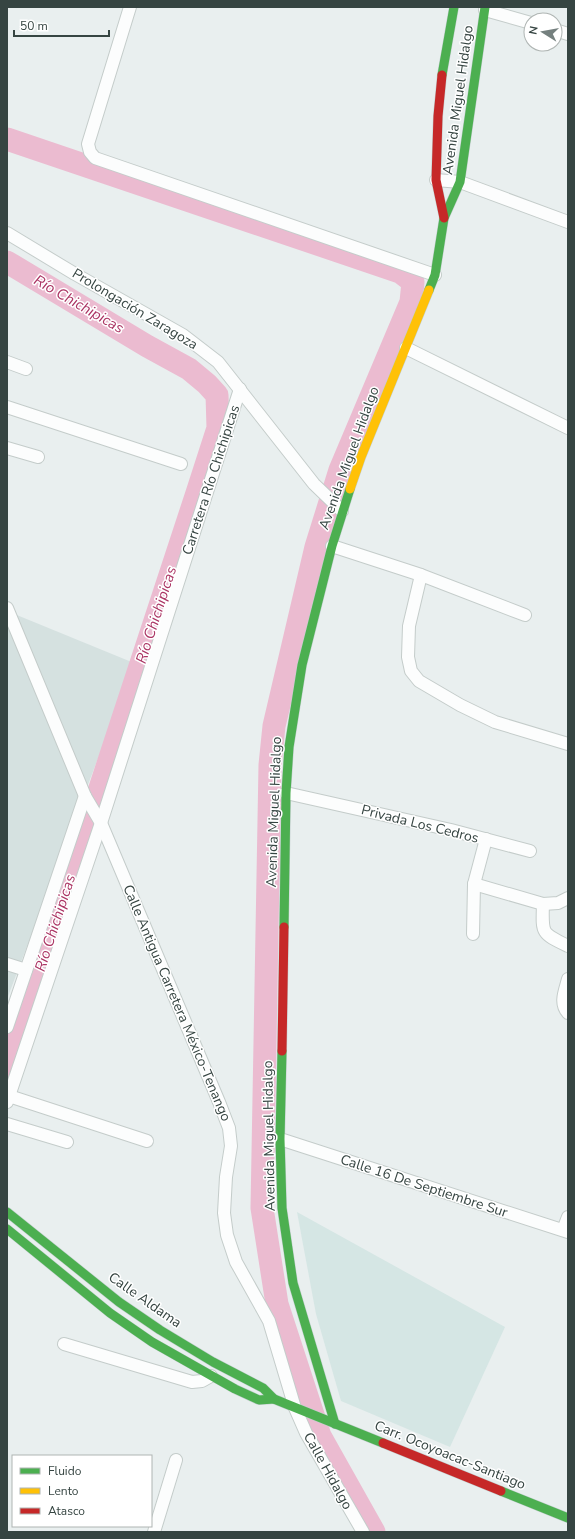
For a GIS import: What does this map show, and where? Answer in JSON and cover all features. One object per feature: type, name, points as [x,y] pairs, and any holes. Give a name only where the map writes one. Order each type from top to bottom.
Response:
[{"type":"street","points":[[130,7],[88,144],[90,152],[95,158],[435,275]]},
{"type":"street","name":"Avenida Miguel Hidalgo","points":[[444,218],[436,180],[438,116],[444,61],[454,7]]},
{"type":"street","points":[[485,8],[523,21]]},
{"type":"street","name":"Avenida Miguel Hidalgo","points":[[335,1424],[293,1283],[282,1208],[280,1139],[286,794],[289,747],[302,665],[340,509],[435,275],[444,218],[460,182],[485,8]]},
{"type":"street","points":[[436,180],[460,182],[568,222]]},
{"type":"street","name":"Prolongación Zaragoza","points":[[7,233],[75,274],[183,335],[218,362],[314,484],[340,509]]},
{"type":"street","points":[[406,348],[568,428]]},
{"type":"street","points":[[7,362],[26,369]]},
{"type":"street","name":"Carretera Río Chichipicas","points":[[8,1099],[240,389]]},
{"type":"street","points":[[7,407],[181,464]]},
{"type":"street","points":[[7,448],[38,457]]},
{"type":"street","points":[[332,546],[420,575],[525,615]]},
{"type":"street","points":[[420,575],[409,626],[408,657],[411,671],[419,681],[460,705],[495,722],[568,744]]},
{"type":"street","name":"Calle Antigua Carretera México-Tenango","points":[[7,608],[87,800],[100,821],[229,1128],[231,1146],[226,1176],[224,1213],[227,1235],[236,1262],[269,1321],[296,1408]]},
{"type":"street","name":"Privada Los Cedros","points":[[286,794],[486,839],[474,884],[473,934]]},
{"type":"street","points":[[7,1027],[87,800]]},
{"type":"street","points":[[486,839],[530,851]]},
{"type":"street","points":[[474,884],[543,904],[558,903],[568,898]]},
{"type":"street","points":[[543,904],[542,928],[549,937],[568,946]]},
{"type":"street","points":[[7,964],[26,970]]},
{"type":"street","points":[[568,979],[562,1003],[564,1009],[568,1013]]},
{"type":"street","points":[[8,1099],[147,1141]]},
{"type":"street","points":[[7,1124],[67,1142]]},
{"type":"street","name":"Calle 16 De Septiembre Sur","points":[[280,1139],[565,1231]]},
{"type":"street","name":"Calle Aldama","points":[[7,1212],[125,1306],[160,1330],[214,1362],[263,1388],[274,1399],[308,1414]]},
{"type":"street","points":[[565,1231],[568,1217]]},
{"type":"street","name":"Calle Aldama","points":[[7,1229],[110,1313],[152,1342],[211,1376],[259,1400],[274,1399]]},
{"type":"street","points":[[64,1344],[192,1382],[202,1381],[211,1376]]},
{"type":"street","name":"Calle Hidalgo","points":[[296,1408],[306,1433],[363,1532]]},
{"type":"street","name":"Carr. Ocoyoacac-Santiago","points":[[308,1414],[568,1518]]},
{"type":"street","points":[[154,1532],[176,1460]]},
{"type":"shaded area","points":[[7,611],[134,663],[7,999]]},
{"type":"shaded area","points":[[297,1212],[505,1327],[450,1447],[341,1401],[316,1314]]},
{"type":"waterway","points":[[7,139],[400,272],[413,282],[411,302],[340,470],[316,547],[274,726],[270,765],[262,1208],[277,1304],[320,1436],[374,1532]]},
{"type":"waterway","name":"Río Chichipicas","points":[[7,262],[147,346],[189,369],[207,384],[217,395],[218,428],[7,1071]]},
{"type":"traffic: fast","points":[[442,75],[454,7]]},
{"type":"traffic: fast","points":[[429,290],[435,275],[444,218],[460,182],[485,7]]},
{"type":"traffic: fast","points":[[284,927],[286,793],[289,747],[302,665],[332,546],[350,489]]},
{"type":"traffic: fast","points":[[282,1051],[280,1139],[282,1208],[293,1283],[335,1424]]},
{"type":"traffic: fast","points":[[7,1212],[119,1302],[160,1330],[213,1362],[263,1388],[274,1399],[383,1443]]},
{"type":"traffic: fast","points":[[7,1229],[110,1313],[152,1342],[235,1389],[259,1400],[274,1399]]},
{"type":"traffic: fast","points":[[501,1491],[568,1518]]},
{"type":"traffic: slow","points":[[350,489],[361,457],[429,290]]},
{"type":"traffic: jam","points":[[442,75],[438,116],[436,180],[444,218]]},
{"type":"traffic: jam","points":[[282,1051],[284,927]]},
{"type":"traffic: jam","points":[[383,1443],[501,1491]]}]
